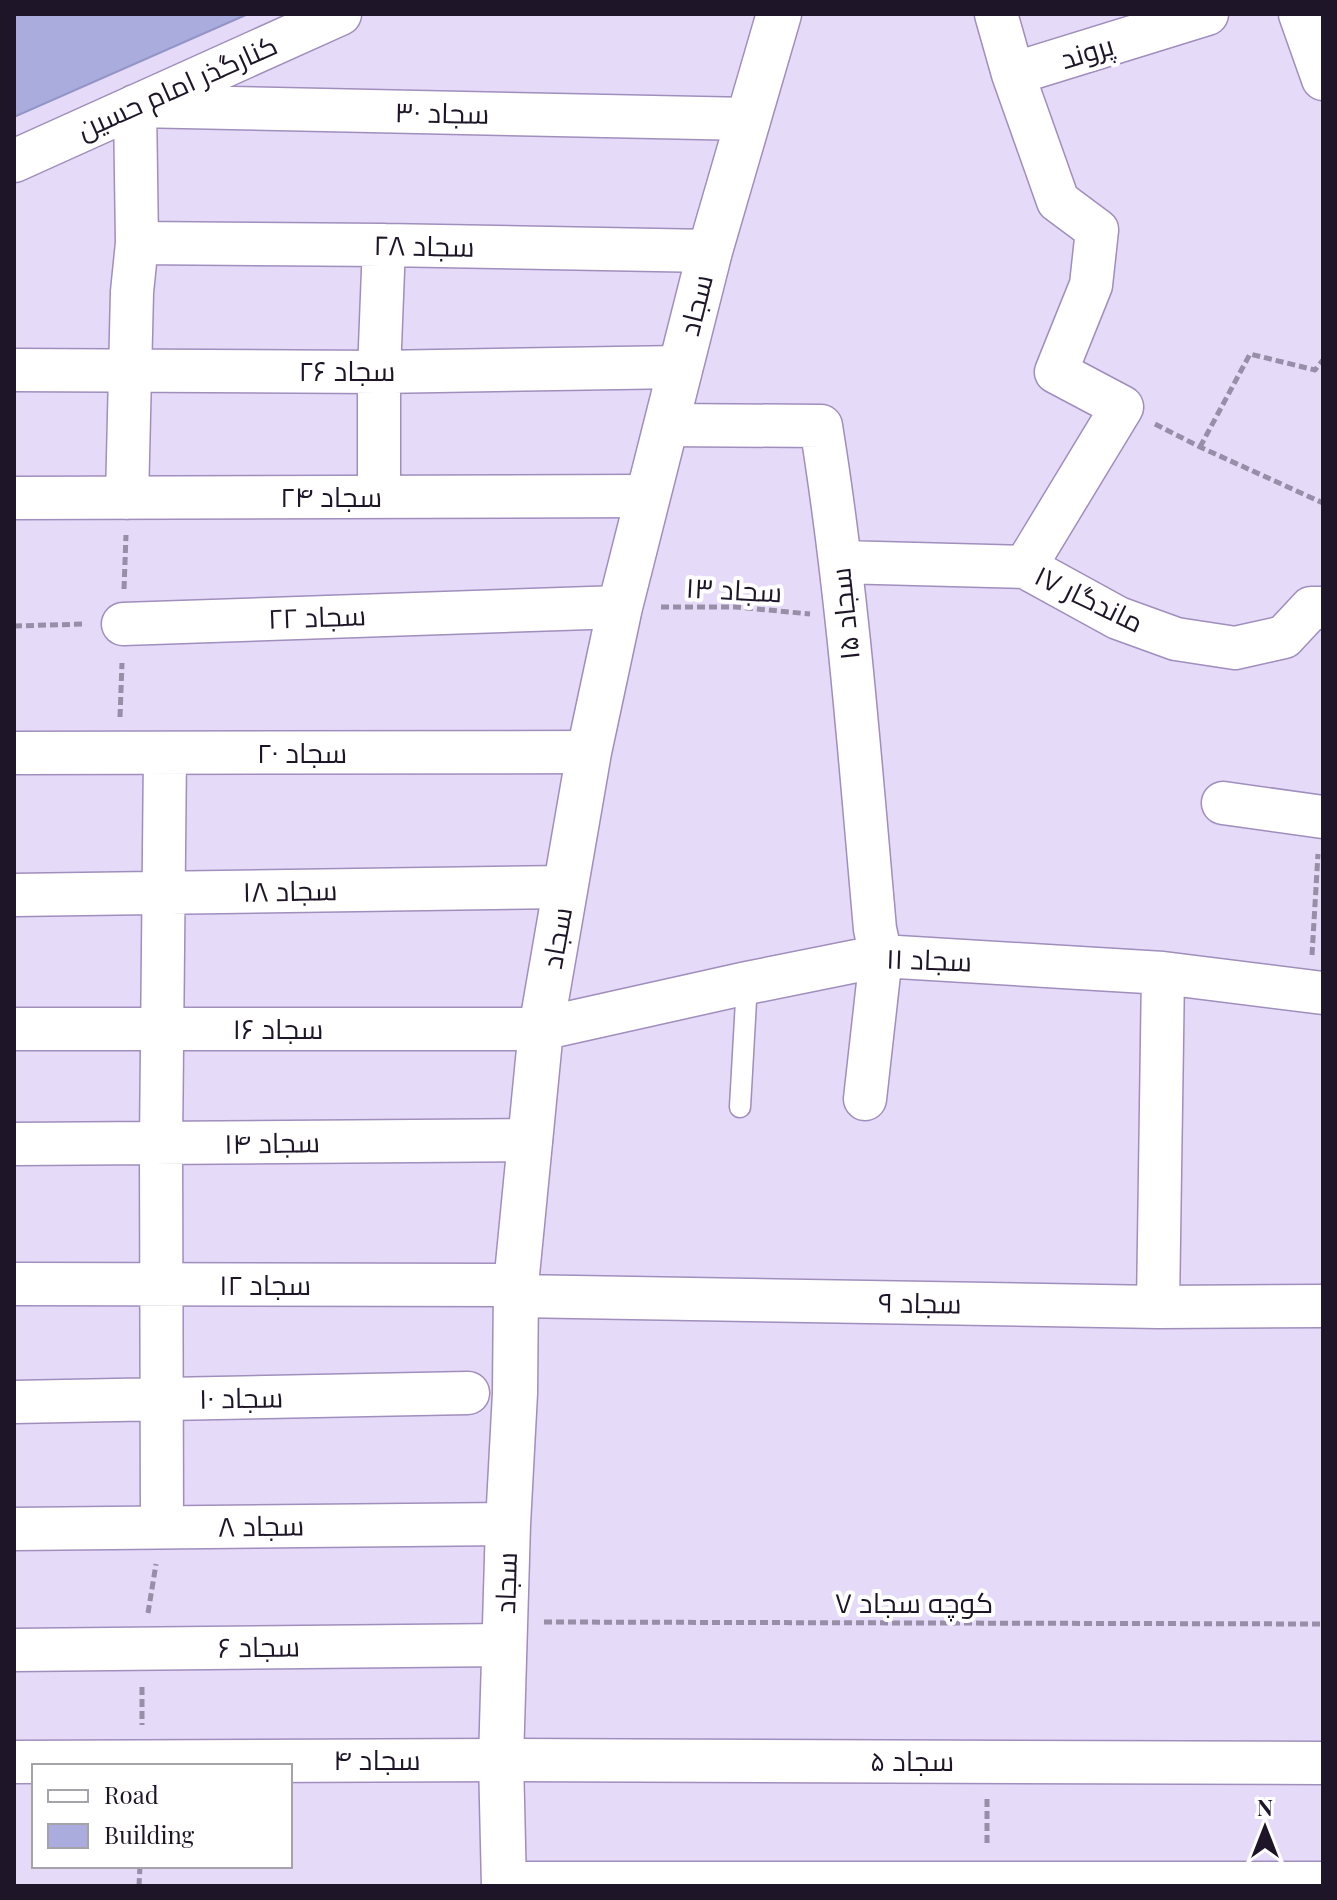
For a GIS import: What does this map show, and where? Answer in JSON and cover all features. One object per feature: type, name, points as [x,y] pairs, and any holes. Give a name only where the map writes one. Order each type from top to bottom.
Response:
[{"type":"street","name":"کنارگذر امام حسین","points":[[14,161],[340,14]]},
{"type":"street","name":"سجاد","points":[[504,1884],[501,1760],[516,1291],[541,1029],[589,752],[620,607],[710,251],[779,14]]},
{"type":"street","points":[[996,14],[1013,74],[1058,201],[1097,230],[1091,285],[1056,372],[1122,407],[1025,567]]},
{"type":"street","name":"پروند","points":[[1013,74],[1207,14]]},
{"type":"street","points":[[1300,14],[1323,79]]},
{"type":"street","name":"سجاد ۳۰","points":[[135,106],[749,119]]},
{"type":"street","points":[[127,498],[132,292],[137,243],[135,106]]},
{"type":"street","name":"سجاد ۲۸","points":[[137,243],[710,251]]},
{"type":"street","points":[[379,497],[379,372],[384,245]]},
{"type":"street","name":"سجاد ۲۶","points":[[14,370],[379,372],[681,367]]},
{"type":"street","name":"سجاد ۱۵","points":[[666,425],[821,426],[847,618],[875,929],[881,956],[865,1099]]},
{"type":"street","name":"سجاد ۲۴","points":[[14,498],[647,496]]},
{"type":"street","name":"ماندگار ۱۷","points":[[840,562],[1025,567],[1118,618],[1176,639],[1235,648],[1284,637],[1311,608],[1323,608]]},
{"type":"street","name":"سجاد ۲۲","points":[[123,624],[620,607]]},
{"type":"street","name":"سجاد ۲۰","points":[[14,753],[589,752]]},
{"type":"street","points":[[162,1527],[161,1144],[165,753]]},
{"type":"street","points":[[1223,803],[1322,817]]},
{"type":"street","name":"سجاد ۱۸","points":[[14,895],[566,887]]},
{"type":"street","name":"سجاد ۱۱","points":[[541,1029],[881,956],[1163,973],[1316,991]]},
{"type":"street","points":[[1158,1307],[1163,973]]},
{"type":"street","name":"سجاد ۱۶","points":[[14,1029],[541,1029]]},
{"type":"street","name":"سجاد ۱۴","points":[[14,1144],[531,1140]]},
{"type":"street","name":"سجاد ۱۲","points":[[14,1284],[516,1291]]},
{"type":"street","name":"سجاد ۹","points":[[516,1291],[1158,1307],[1323,1306]]},
{"type":"street","name":"سجاد ۱۰","points":[[14,1402],[468,1393]]},
{"type":"street","name":"سجاد ۸","points":[[14,1529],[508,1524]]},
{"type":"street","name":"سجاد ۶","points":[[14,1650],[505,1633]]},
{"type":"street","name":"سجاد ۵","points":[[501,1760],[1323,1763]]},
{"type":"street","name":"سجاد ۴","points":[[14,1762],[501,1760]]},
{"type":"street","points":[[504,1884],[1323,1883]]},
{"type":"lane","points":[[740,1107],[747,983]]},
{"type":"path","points":[[1200,447],[1250,354],[1315,370],[1323,360]]},
{"type":"path","points":[[1122,407],[1200,447],[1323,503]]},
{"type":"path","name":"سجاد ۱۳","points":[[620,607],[736,607],[847,618]]},
{"type":"path","points":[[14,626],[123,624]]},
{"type":"path","points":[[1316,991],[1322,817]]},
{"type":"path","name":"کوچه سجاد ۷","points":[[505,1633],[1323,1624]]},
{"type":"path","points":[[987,1762],[987,1883]]},
{"type":"building","points":[[14,14],[248,14],[14,117]]}]
